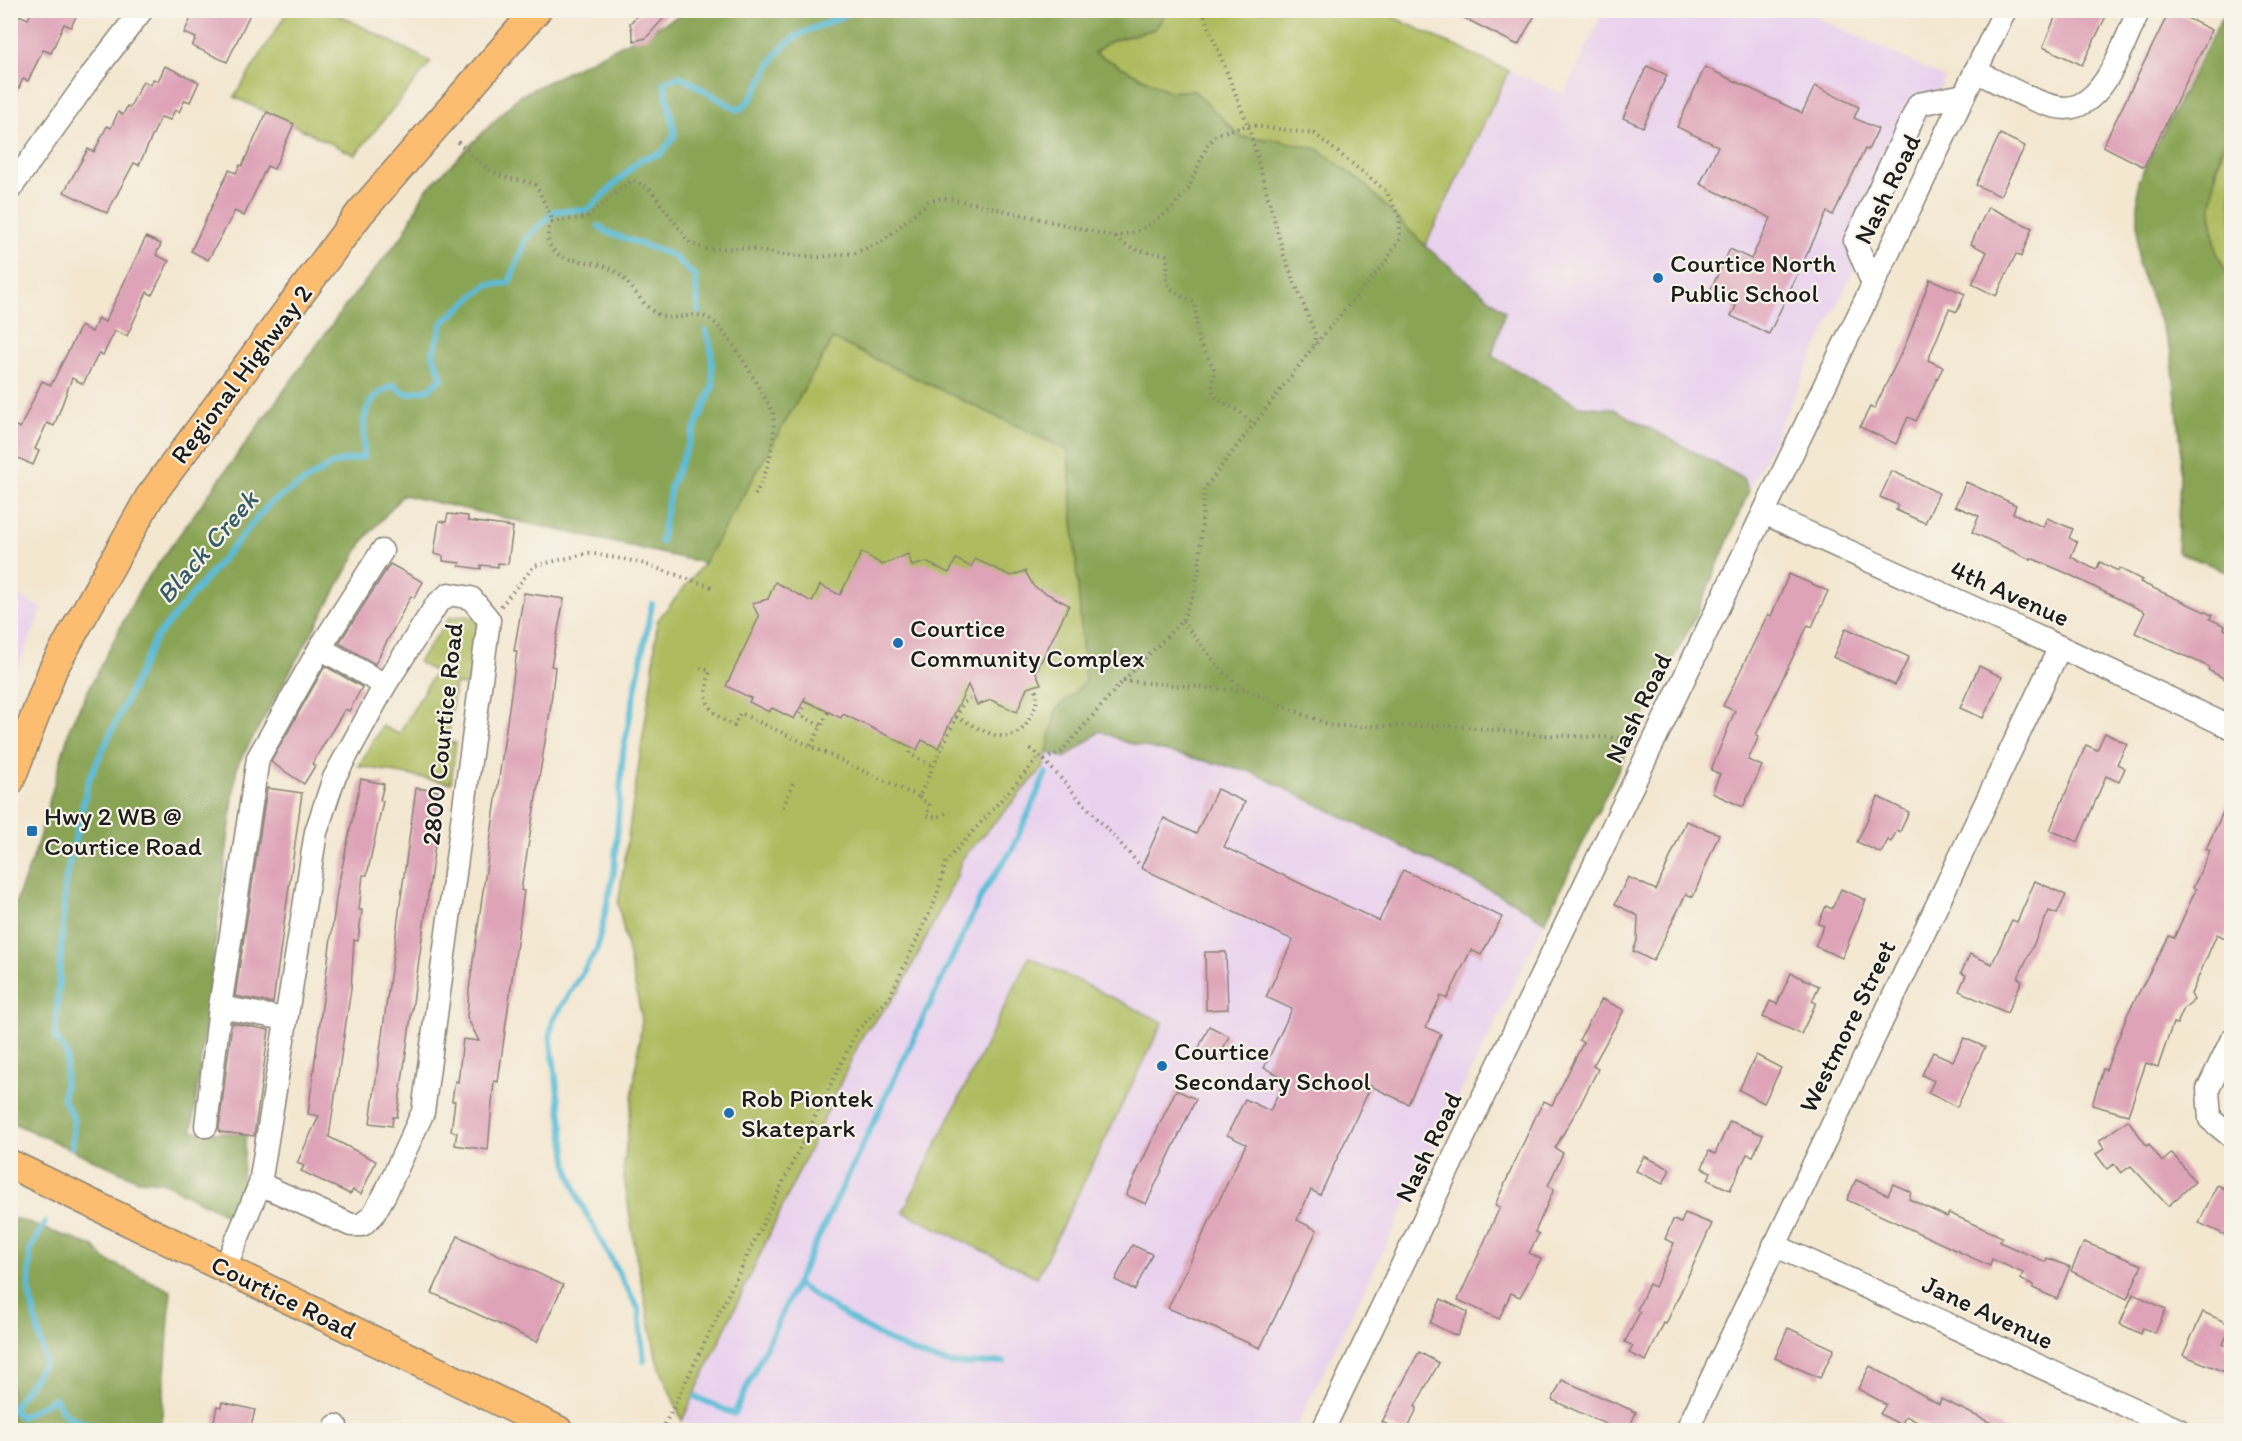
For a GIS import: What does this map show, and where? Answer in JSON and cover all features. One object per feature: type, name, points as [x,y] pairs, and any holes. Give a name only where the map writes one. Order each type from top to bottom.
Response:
[{"type":"main road","name":"Regional Highway 2","points":[[10,781],[53,669],[149,498],[360,213],[537,10]]},
{"type":"main road","name":"Courtice Road","points":[[10,1164],[23,1178],[225,1268],[558,1431]]},
{"type":"street","points":[[10,189],[93,72],[142,10]]},
{"type":"street","name":"Nash Road","points":[[1323,1431],[2005,10]]},
{"type":"street","points":[[1975,71],[2040,101],[2064,108],[2086,103],[2102,87],[2139,10]]},
{"type":"street","points":[[1873,284],[1855,241],[1919,104],[1964,95]]},
{"type":"street","name":"4th Avenue","points":[[1764,513],[2060,647],[2232,728]]},
{"type":"street","points":[[206,1126],[220,1007],[258,758],[320,648],[382,551]]},
{"type":"street","name":"2800 Courtice Road","points":[[225,1268],[260,1184],[316,832],[334,778],[385,685],[437,604],[449,594],[471,598],[489,620],[423,1112],[386,1194],[373,1215],[362,1225],[351,1225],[260,1184]]},
{"type":"street","name":"Westmore Street","points":[[1688,1431],[1774,1245],[2060,647]]},
{"type":"street","points":[[320,648],[385,685]]},
{"type":"street","points":[[220,1007],[285,1019]]},
{"type":"street","points":[[2232,1039],[2208,1089],[2210,1119],[2232,1137]]},
{"type":"street","name":"Jane Avenue","points":[[1774,1245],[2179,1431]]},
{"type":"path","points":[[1202,10],[1248,125],[1284,255],[1316,336],[1314,346]]},
{"type":"path","points":[[550,222],[587,217],[632,180],[648,187],[690,243],[705,249],[744,248],[785,255],[820,257],[855,253],[882,241],[927,202],[943,198],[1116,237],[1141,230],[1171,210],[1188,189],[1207,146],[1217,134],[1248,125],[1314,134],[1386,191],[1400,218],[1400,239],[1384,264],[1314,346],[1212,477],[1202,500],[1203,533],[1199,570],[1194,593],[1182,621],[1123,681],[1061,752],[1044,760]]},
{"type":"path","points":[[458,142],[488,170],[502,177],[521,179],[536,185],[551,217],[546,234],[548,243],[559,255],[574,260],[594,261],[613,270],[656,313],[671,318],[703,315],[726,336],[773,412],[770,462],[755,495]]},
{"type":"path","points":[[1116,237],[1123,245],[1135,251],[1166,255],[1169,262],[1167,280],[1170,288],[1195,303],[1198,340],[1215,370],[1211,385],[1212,393],[1222,403],[1238,410],[1253,424]]},
{"type":"path","points":[[489,620],[534,566],[589,553],[638,562],[715,588]]},
{"type":"path","points":[[1182,621],[1223,672],[1247,691],[1332,726],[1456,726],[1540,735],[1626,738]]},
{"type":"path","points":[[700,668],[710,671],[705,689],[707,702],[710,710],[720,718],[734,726],[740,713],[919,797],[929,805],[927,816],[938,817],[946,813]]},
{"type":"path","points":[[1123,681],[1247,691]]},
{"type":"path","points":[[956,717],[1000,737],[1017,736],[1025,728],[1037,703],[1035,685]]},
{"type":"path","points":[[804,698],[807,700],[800,715],[821,726]]},
{"type":"path","points":[[919,797],[963,703],[970,699]]},
{"type":"path","points":[[811,746],[828,712]]},
{"type":"path","points":[[910,746],[910,754],[933,766]]},
{"type":"path","points":[[1028,747],[1044,760],[1139,864]]},
{"type":"path","points":[[662,1431],[857,1031],[890,996],[936,898],[946,862],[1040,756]]},
{"type":"path","points":[[783,807],[794,782]]},
{"type":"shaded area","name":"Courtice North Public School","points":[[1603,11],[1805,11],[1945,78],[1749,491],[1743,478],[1614,409],[1579,406],[1492,355],[1425,246],[1509,71],[1565,94]]},
{"type":"shaded area","points":[[11,593],[43,608],[11,683]]},
{"type":"shaded area","name":"Courtice Secondary School","points":[[1101,731],[1125,742],[1252,772],[1514,902],[1545,922],[1295,1430],[702,1430],[682,1421],[863,1035],[900,990],[957,877],[961,860],[1044,767],[1047,752],[1065,758]]},
{"type":"green space","points":[[1378,10],[1509,71],[1425,246],[1364,184],[1279,140],[1241,137],[1193,90],[1170,92],[1094,53],[1111,41],[1155,29],[1167,11]]},
{"type":"green space","points":[[288,11],[332,11],[431,62],[355,155],[234,97]]},
{"type":"green space","points":[[689,11],[1167,11],[1155,29],[1111,41],[1094,53],[1170,92],[1193,90],[1241,137],[1279,140],[1318,149],[1364,184],[1425,246],[1505,311],[1492,356],[1579,406],[1614,409],[1743,478],[1749,491],[1696,616],[1658,687],[1545,922],[1514,902],[1252,772],[1125,742],[1101,731],[1065,758],[1047,752],[1056,710],[1085,682],[1068,450],[833,339],[704,563],[403,495],[364,540],[237,766],[192,1131],[246,1135],[238,1221],[162,1182],[138,1180],[11,1122],[10,917],[35,852],[71,724],[140,589],[346,305],[403,235],[425,191],[519,96]]},
{"type":"green space","points":[[2225,11],[2231,12],[2231,122],[2216,167],[2211,217],[2217,253],[2231,282],[2231,573],[2177,552],[2181,445],[2171,351],[2138,264],[2138,181]]},
{"type":"green space","points":[[2231,122],[2231,282],[2214,244],[2212,203],[2219,162]]},
{"type":"green space","points":[[833,339],[1068,450],[1085,683],[1056,710],[1044,767],[961,860],[957,876],[900,990],[863,1035],[682,1421],[657,1361],[636,1255],[623,1171],[642,1019],[618,904],[653,669],[657,621],[704,563]]},
{"type":"green space","points":[[469,616],[479,623],[471,686],[455,684],[448,742],[456,743],[451,783],[359,766],[382,726],[399,734],[435,672],[418,662],[450,617]]},
{"type":"green space","points":[[1029,957],[1163,1022],[1037,1277],[903,1212]]},
{"type":"green space","points":[[14,1218],[93,1246],[106,1260],[171,1291],[161,1430],[11,1430],[10,1241]]},
{"type":"building","points":[[32,10],[79,10],[71,27],[64,24],[51,53],[43,50],[28,81],[23,79],[10,107],[10,33],[19,15],[28,19]]},
{"type":"building","points":[[195,10],[252,10],[227,62],[192,46],[196,38],[184,33]]},
{"type":"building","points":[[643,10],[671,10],[646,38],[634,41],[630,23]]},
{"type":"building","points":[[1448,10],[1538,10],[1518,45]]},
{"type":"building","points":[[2058,10],[2109,10],[2082,65],[2043,47]]},
{"type":"building","points":[[2170,10],[2212,30],[2144,167],[2103,146]]},
{"type":"building","points":[[165,66],[199,82],[190,102],[185,100],[179,112],[175,110],[170,120],[161,117],[139,165],[134,163],[107,213],[64,192],[88,149],[94,152],[107,126],[111,128],[118,112],[123,115],[127,106],[130,107],[143,81],[151,85],[153,79],[158,81]]},
{"type":"building","points":[[1647,66],[1667,75],[1643,127],[1623,118]]},
{"type":"building","points":[[1705,67],[1802,113],[1815,86],[1859,107],[1854,118],[1878,129],[1868,150],[1865,149],[1833,215],[1827,212],[1769,334],[1731,316],[1736,306],[1709,293],[1730,249],[1751,259],[1771,218],[1700,184],[1718,146],[1677,127]]},
{"type":"building","points":[[267,112],[294,124],[274,169],[267,166],[244,216],[235,211],[208,260],[191,251],[229,170],[236,173],[240,165],[242,166]]},
{"type":"building","points":[[2000,134],[2025,146],[2000,196],[1976,185]]},
{"type":"building","points":[[1988,207],[2032,228],[2021,257],[2016,254],[1996,296],[1972,284],[1987,252],[1971,244]]},
{"type":"building","points":[[146,237],[161,244],[156,255],[169,261],[152,295],[147,292],[127,336],[115,331],[103,355],[99,353],[83,384],[72,378],[54,426],[47,423],[35,449],[39,451],[33,465],[10,454],[10,423],[20,428],[42,381],[51,385],[81,326],[92,332],[98,318],[105,322]]},
{"type":"building","points":[[1930,279],[1965,294],[1957,312],[1949,309],[1928,360],[1943,367],[1916,421],[1908,417],[1896,444],[1860,427],[1870,407],[1874,409],[1907,341]]},
{"type":"building","points":[[1892,471],[1939,493],[1925,523],[1896,510],[1898,505],[1880,497]]},
{"type":"building","points":[[1966,482],[2016,505],[2013,513],[2043,527],[2047,518],[2073,529],[2069,538],[2077,542],[2071,557],[2096,570],[2100,562],[2118,571],[2119,568],[2142,580],[2140,582],[2212,615],[2210,619],[2225,626],[2224,629],[2232,633],[2232,672],[2227,680],[2208,670],[2209,667],[2135,633],[2145,612],[2064,572],[2031,558],[2031,560],[1972,532],[1979,516],[1955,506]]},
{"type":"building","points":[[448,514],[468,516],[468,521],[513,527],[508,564],[498,563],[498,567],[481,565],[481,569],[443,561],[443,556],[434,554],[439,521],[446,522]]},
{"type":"building","name":"Courtice Community Complex","points":[[862,552],[882,565],[908,554],[912,566],[926,562],[949,573],[956,559],[971,567],[975,559],[1011,576],[1025,571],[1034,587],[1069,605],[1036,672],[1041,684],[1027,688],[1017,712],[991,700],[977,705],[968,685],[938,748],[922,740],[917,750],[843,714],[841,718],[804,700],[794,719],[772,708],[769,712],[749,702],[751,698],[726,686],[759,617],[752,603],[768,599],[775,582],[812,602],[820,585],[840,595]]},
{"type":"building","points":[[390,564],[423,582],[414,598],[411,596],[375,664],[339,643]]},
{"type":"building","points":[[1789,574],[1828,591],[1812,627],[1808,625],[1756,735],[1759,736],[1748,760],[1762,766],[1743,807],[1712,793],[1720,774],[1711,770],[1735,711],[1723,706],[1768,614],[1771,616]]},
{"type":"building","points":[[524,593],[564,599],[551,666],[555,667],[550,711],[521,890],[524,891],[498,1082],[494,1081],[488,1150],[455,1145],[457,1132],[451,1131],[455,1101],[452,1101],[455,1081],[458,1082],[463,1039],[479,1041],[467,1017],[469,990],[517,651],[514,651]]},
{"type":"building","points":[[1846,628],[1909,657],[1895,685],[1833,657]]},
{"type":"building","points":[[325,666],[362,687],[349,711],[345,709],[312,764],[315,766],[304,784],[271,762]]},
{"type":"building","points":[[1979,666],[2002,677],[1983,718],[1960,708]]},
{"type":"building","points":[[2105,733],[2127,744],[2117,764],[2125,768],[2119,782],[2106,776],[2078,842],[2050,830],[2086,745],[2097,750]]},
{"type":"building","points":[[361,779],[384,784],[380,800],[383,801],[367,875],[363,875],[358,941],[354,940],[351,989],[329,1137],[376,1161],[361,1194],[353,1190],[350,1194],[301,1171],[304,1166],[297,1163],[319,1116],[308,1114],[337,891]]},
{"type":"building","points":[[267,788],[302,793],[273,1003],[235,996]]},
{"type":"building","points":[[416,788],[438,791],[437,801],[441,802],[397,1117],[393,1117],[392,1126],[370,1123]]},
{"type":"building","points":[[1217,789],[1245,802],[1224,847],[1379,921],[1403,870],[1502,917],[1481,955],[1471,950],[1447,999],[1441,996],[1426,1027],[1441,1034],[1408,1104],[1371,1086],[1320,1195],[1311,1190],[1297,1220],[1317,1230],[1260,1348],[1168,1308],[1246,1144],[1227,1135],[1245,1099],[1270,1111],[1285,1078],[1264,1068],[1292,1009],[1266,997],[1293,940],[1141,868],[1164,818],[1196,834]]},
{"type":"building","points":[[2232,793],[2232,923],[2225,938],[2217,934],[2191,994],[2194,1000],[2184,1008],[2177,1024],[2173,1023],[2158,1067],[2146,1063],[2128,1115],[2092,1105],[2103,1069],[2106,1070],[2128,1013],[2169,936],[2174,938],[2196,889],[2193,888],[2210,851],[2206,849]]},
{"type":"building","points":[[1878,797],[1909,812],[1900,832],[1897,830],[1891,842],[1888,840],[1881,853],[1857,842]]},
{"type":"building","points":[[1686,821],[1719,834],[1693,897],[1686,894],[1653,961],[1633,951],[1637,941],[1638,916],[1615,904],[1628,877],[1656,890]]},
{"type":"building","points":[[2035,881],[2066,895],[2057,914],[2049,911],[2018,978],[2022,981],[2007,1013],[1959,991],[1966,975],[1961,973],[1970,954],[1992,964],[2012,920],[2017,922]]},
{"type":"building","points":[[1841,889],[1866,900],[1842,958],[1815,946],[1824,926],[1818,924],[1826,906],[1832,909]]},
{"type":"building","points":[[1205,952],[1226,952],[1228,1009],[1206,1010]]},
{"type":"building","points":[[1791,973],[1819,986],[1812,1001],[1816,1003],[1801,1034],[1763,1017],[1770,1001],[1777,1004]]},
{"type":"building","points":[[1602,999],[1624,1010],[1593,1066],[1598,1069],[1580,1105],[1555,1148],[1563,1153],[1548,1186],[1554,1189],[1535,1232],[1539,1234],[1529,1253],[1541,1259],[1520,1297],[1511,1293],[1499,1319],[1458,1300],[1500,1207],[1495,1205],[1535,1118],[1544,1101],[1552,1105],[1583,1043],[1579,1040]]},
{"type":"building","points":[[232,1023],[269,1030],[254,1136],[220,1132],[219,1128]]},
{"type":"building","points":[[1209,1026],[1229,1036],[1218,1060],[1198,1050]]},
{"type":"building","points":[[1964,1038],[1985,1047],[1957,1107],[1928,1093],[1934,1081],[1922,1075],[1933,1052],[1953,1061]]},
{"type":"building","points":[[1756,1055],[1781,1068],[1764,1103],[1739,1090]]},
{"type":"building","points":[[1176,1090],[1196,1099],[1146,1204],[1126,1195]]},
{"type":"building","points":[[2128,1120],[2162,1162],[2172,1153],[2195,1182],[2168,1206],[2131,1166],[2121,1173],[2114,1164],[2107,1169],[2096,1154],[2104,1149],[2099,1141]]},
{"type":"building","points":[[1730,1121],[1763,1135],[1753,1156],[1747,1154],[1730,1190],[1708,1180],[1711,1172],[1702,1168],[1709,1151],[1715,1154]]},
{"type":"building","points":[[1644,1156],[1670,1169],[1663,1184],[1636,1171]]},
{"type":"building","points":[[1856,1180],[1888,1195],[1893,1184],[1911,1192],[1909,1199],[1947,1217],[1949,1213],[2002,1237],[1999,1242],[2046,1262],[2047,1258],[2070,1267],[2057,1299],[2020,1279],[2023,1273],[1992,1259],[1990,1266],[1847,1200]]},
{"type":"building","points":[[2217,1185],[2232,1192],[2232,1238],[2199,1223]]},
{"type":"building","points":[[1685,1213],[1712,1224],[1666,1324],[1664,1323],[1646,1361],[1629,1353],[1633,1346],[1625,1342],[1640,1312],[1637,1310],[1649,1284],[1655,1287],[1674,1243],[1665,1239],[1673,1220],[1681,1223]]},
{"type":"building","points":[[458,1236],[563,1285],[537,1342],[432,1293]]},
{"type":"building","points":[[2084,1242],[2142,1265],[2127,1299],[2071,1271]]},
{"type":"building","points":[[1132,1245],[1152,1254],[1135,1290],[1115,1280]]},
{"type":"building","points":[[2133,1294],[2166,1309],[2155,1333],[2143,1328],[2141,1334],[2120,1324]]},
{"type":"building","points":[[1441,1299],[1468,1312],[1457,1336],[1430,1323]]},
{"type":"building","points":[[2203,1312],[2232,1325],[2223,1344],[2232,1349],[2232,1375],[2183,1355]]},
{"type":"building","points":[[1788,1328],[1834,1349],[1820,1378],[1775,1358]]},
{"type":"building","points":[[1419,1352],[1439,1363],[1415,1406],[1417,1408],[1407,1431],[1401,1431],[1382,1422]]},
{"type":"building","points":[[1870,1366],[1939,1404],[1941,1399],[2008,1431],[1935,1431],[1906,1416],[1901,1425],[1880,1414],[1886,1404],[1858,1389]]},
{"type":"building","points":[[1562,1380],[1636,1412],[1628,1431],[1621,1431],[1552,1400]]},
{"type":"building","points":[[222,1402],[255,1410],[250,1431],[212,1431],[217,1406],[221,1407]]},
{"type":"waterway","name":"Black Creek","points":[[72,1147],[74,1120],[63,1098],[67,1055],[55,1037],[66,878],[89,779],[155,639],[269,504],[334,463],[364,457],[364,423],[374,398],[394,385],[406,394],[429,389],[442,378],[433,354],[443,322],[487,285],[509,283],[527,238],[555,211],[588,210],[641,159],[661,154],[675,135],[664,82],[680,76],[738,110],[750,99],[773,60],[786,44],[804,32],[854,10]]},
{"type":"waterway","points":[[599,226],[607,232],[672,255],[695,276],[699,312]]},
{"type":"waterway","points":[[661,542],[671,485],[713,386],[711,348],[706,331]]},
{"type":"waterway","points":[[644,1361],[639,1310],[580,1202],[568,1167],[550,1035],[553,1020],[597,949],[614,872],[623,752],[652,604]]},
{"type":"waterway","points":[[696,1397],[734,1414],[985,889],[1012,850],[1046,773]]},
{"type":"waterway","name":"Black Creek","points":[[45,1222],[30,1250],[29,1290],[45,1362],[12,1409],[21,1417],[55,1398],[65,1415],[103,1430]]},
{"type":"waterway","points":[[796,1284],[869,1330],[908,1350],[955,1364],[1004,1362]]},
{"type":"place","name":"Courtice North Public School","points":[[1658,278]]},
{"type":"place","name":"Courtice Community Complex","points":[[898,643]]},
{"type":"place","name":"Hwy 2 WB @ Courtice Road","points":[[32,831]]},
{"type":"place","name":"Courtice Secondary School","points":[[1162,1066]]},
{"type":"place","name":"Rob Piontek Skatepark","points":[[729,1113]]}]
